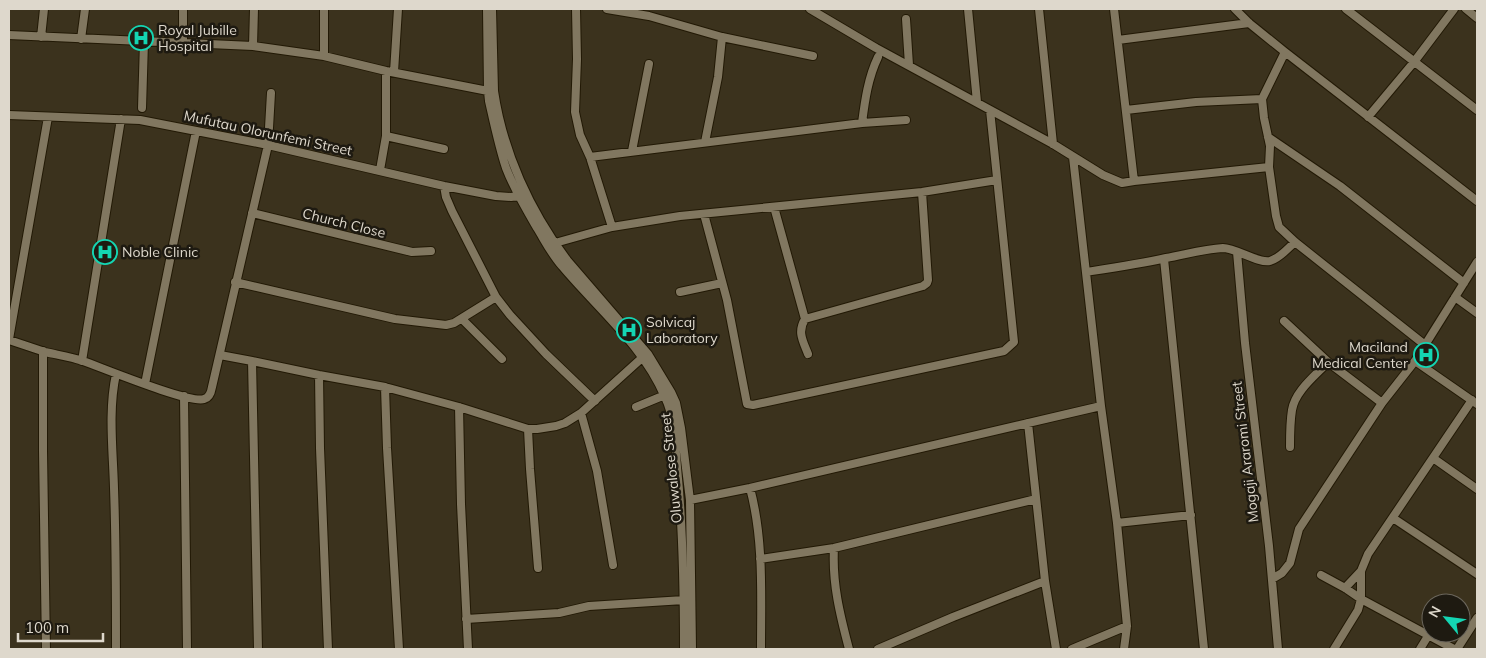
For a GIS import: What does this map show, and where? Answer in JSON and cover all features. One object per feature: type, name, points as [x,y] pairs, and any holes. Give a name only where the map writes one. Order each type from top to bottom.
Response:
[{"type":"street","points":[[41,37],[44,9]]},
{"type":"street","points":[[81,39],[84,9]]},
{"type":"street","points":[[182,9],[183,44]]},
{"type":"street","points":[[253,46],[254,9]]},
{"type":"street","points":[[324,9],[324,56]]},
{"type":"street","points":[[380,170],[386,136],[390,72],[398,9]]},
{"type":"street","name":"Oluwalose Street","points":[[487,9],[488,91],[506,166],[519,196],[546,244],[562,266],[643,357],[665,395],[669,406],[674,430],[681,502],[684,600],[692,649]]},
{"type":"street","name":"Oluwalose Street","points":[[492,9],[494,91],[499,120],[526,194],[567,260],[648,354],[676,403],[690,500],[688,622],[684,649]]},
{"type":"street","points":[[576,9],[575,112],[580,135],[590,157],[612,227]]},
{"type":"street","points":[[607,9],[668,21],[722,37],[812,56]]},
{"type":"street","points":[[810,9],[876,48],[1053,144],[1072,157],[1122,184],[1134,181],[1269,167]]},
{"type":"street","points":[[968,9],[977,102]]},
{"type":"street","points":[[1039,9],[1053,144]]},
{"type":"street","points":[[1114,9],[1134,181]]},
{"type":"street","points":[[1235,9],[1285,52],[1477,201]]},
{"type":"street","points":[[1346,9],[1477,110]]},
{"type":"street","points":[[1368,117],[1414,62],[1454,9]]},
{"type":"street","points":[[1466,9],[1477,18]]},
{"type":"street","points":[[906,19],[909,65]]},
{"type":"street","points":[[1118,40],[1249,23]]},
{"type":"street","points":[[9,35],[253,46],[324,56],[390,72],[488,91]]},
{"type":"street","points":[[705,142],[718,77],[722,37]]},
{"type":"street","points":[[142,108],[144,42]]},
{"type":"street","points":[[1285,52],[1262,99],[1270,146],[1269,167],[1279,227],[1294,242],[1425,345]]},
{"type":"street","points":[[862,123],[868,83],[878,57]]},
{"type":"street","points":[[632,151],[649,64]]},
{"type":"street","points":[[48,117],[9,339],[199,400],[205,399],[210,394],[220,355],[235,282],[268,145],[272,93]]},
{"type":"street","points":[[1126,110],[1196,102],[1262,99]]},
{"type":"street","points":[[704,214],[728,308],[747,404],[750,405],[1004,351],[1014,342],[990,110]]},
{"type":"street","name":"Mufutau Olorunfemi Street","points":[[9,115],[140,120],[268,145],[444,186],[496,196],[519,196]]},
{"type":"street","points":[[82,361],[121,119]]},
{"type":"street","points":[[590,157],[862,123],[906,120]]},
{"type":"street","points":[[145,384],[196,131]]},
{"type":"street","points":[[386,136],[444,149]]},
{"type":"street","points":[[1268,137],[1340,186],[1464,283]]},
{"type":"street","points":[[1072,157],[1101,406],[1117,523],[1127,626],[1124,649]]},
{"type":"street","points":[[555,243],[612,227],[680,216],[922,192],[996,180]]},
{"type":"street","points":[[444,186],[446,197],[452,210],[496,297],[546,354],[595,401]]},
{"type":"street","points":[[808,354],[800,326],[805,319],[923,286],[927,283],[922,192]]},
{"type":"street","points":[[774,207],[805,319]]},
{"type":"street","name":"Church Close","points":[[252,213],[412,252],[431,251]]},
{"type":"street","points":[[1086,272],[1221,248],[1268,262],[1278,258],[1294,242]]},
{"type":"street","name":"Mogaji Araromi Street","points":[[1237,252],[1278,649]]},
{"type":"street","points":[[1164,259],[1204,649]]},
{"type":"street","points":[[1272,579],[1290,563],[1299,529],[1382,403],[1416,361],[1477,262]]},
{"type":"street","points":[[235,282],[395,319],[451,325],[496,297]]},
{"type":"street","points":[[680,292],[722,283]]},
{"type":"street","points":[[1455,297],[1477,313]]},
{"type":"street","points":[[462,319],[502,359]]},
{"type":"street","points":[[1284,321],[1328,362],[1382,403]]},
{"type":"street","points":[[43,351],[46,649]]},
{"type":"street","points":[[220,355],[385,387],[459,407],[528,429],[556,426],[581,413],[643,357]]},
{"type":"street","points":[[252,361],[258,649]]},
{"type":"street","points":[[1345,588],[1361,571],[1368,554],[1433,458],[1474,402],[1416,361]]},
{"type":"street","points":[[1290,447],[1292,409],[1295,400],[1300,391],[1328,362]]},
{"type":"street","points":[[116,374],[112,395],[116,649]]},
{"type":"street","points":[[319,375],[328,649]]},
{"type":"street","points":[[385,387],[399,649]]},
{"type":"street","points":[[636,407],[665,395]]},
{"type":"street","points":[[184,396],[187,649]]},
{"type":"street","points":[[690,500],[750,488],[1101,406]]},
{"type":"street","points":[[459,407],[461,504],[468,649]]},
{"type":"street","points":[[581,413],[598,471],[613,565]]},
{"type":"street","points":[[1028,423],[1045,581],[1056,649]]},
{"type":"street","points":[[528,429],[538,568]]},
{"type":"street","points":[[1433,458],[1477,489]]},
{"type":"street","points":[[750,488],[755,509],[760,559],[761,649]]},
{"type":"street","points":[[760,559],[834,548],[1036,498]]},
{"type":"street","points":[[1117,523],[1191,515]]},
{"type":"street","points":[[1393,518],[1477,574]]},
{"type":"street","points":[[834,548],[835,586],[849,649]]},
{"type":"street","points":[[1334,649],[1358,610],[1361,599],[1361,571]]},
{"type":"street","points":[[1321,574],[1361,599],[1421,632]]},
{"type":"street","points":[[878,649],[1045,581]]},
{"type":"street","points":[[466,619],[559,613],[589,606],[684,600]]},
{"type":"street","points":[[1443,643],[1456,649],[1477,618]]},
{"type":"street","points":[[1072,649],[1127,626]]},
{"type":"place","name":"Royal Jubille Hospital","points":[[141,38]]},
{"type":"place","name":"Noble Clinic","points":[[105,252]]},
{"type":"place","name":"Solvicaj Laboratory","points":[[629,330]]},
{"type":"place","name":"Maciland Medical Center","points":[[1426,355]]}]
